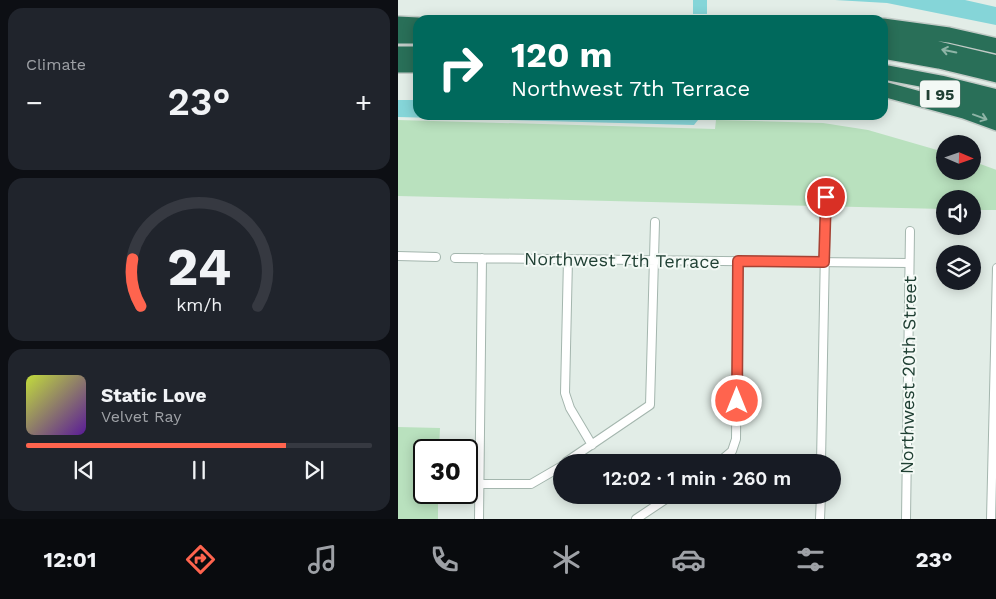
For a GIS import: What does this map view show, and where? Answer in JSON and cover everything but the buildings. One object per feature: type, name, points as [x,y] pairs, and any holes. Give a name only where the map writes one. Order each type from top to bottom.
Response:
[{"type":"highway","points":[[398,24],[413,25]]},
{"type":"highway","points":[[888,27],[949,35],[996,46]]},
{"type":"highway","points":[[398,36],[413,36]]},
{"type":"highway","name":"I 95","points":[[888,40],[926,46],[996,63]]},
{"type":"highway","points":[[888,52],[939,61],[996,75]]},
{"type":"highway","points":[[398,54],[413,54]]},
{"type":"highway","points":[[398,65],[413,65]]},
{"type":"highway","points":[[888,73],[941,82],[996,97]]},
{"type":"highway","name":"I 95","points":[[888,85],[952,97],[996,108]]},
{"type":"highway","points":[[888,90],[964,111],[996,123]]},
{"type":"street","points":[[821,454],[826,197]]},
{"type":"street","points":[[578,454],[650,405],[655,222]]},
{"type":"street","name":"Northwest 20th Street","points":[[906,519],[910,231]]},
{"type":"street","points":[[398,256],[436,257]]},
{"type":"street","name":"Northwest 7th Terrace","points":[[455,258],[909,264]]},
{"type":"street","points":[[479,519],[482,258]]},
{"type":"street","points":[[568,259],[565,393],[570,408],[592,445]]},
{"type":"street","points":[[728,454],[732,451],[736,439],[738,261]]},
{"type":"street","points":[[991,519],[996,268]]},
{"type":"street","points":[[480,484],[531,484],[553,471]]},
{"type":"street","points":[[636,519],[658,504]]},
{"type":"street","points":[[820,519],[821,504]]},
{"type":"green space","points":[[398,120],[715,129],[716,120],[823,123],[868,130],[936,150],[936,180],[981,180],[981,164],[997,170],[996,210],[981,210],[981,190],[936,190],[936,209],[398,196]]},
{"type":"green space","points":[[398,427],[440,428],[440,439],[413,439],[413,504],[438,504],[438,519],[398,519]]},
{"type":"water","points":[[693,0],[707,0],[707,14],[693,14]]},
{"type":"water","points":[[835,0],[965,0],[996,7],[996,25],[887,3]]},
{"type":"water","points":[[398,100],[413,100],[413,117],[398,117]]},
{"type":"water","points":[[509,120],[698,120],[694,125]]},
{"type":"route","points":[[737,401],[738,261],[824,262],[826,197]]}]
